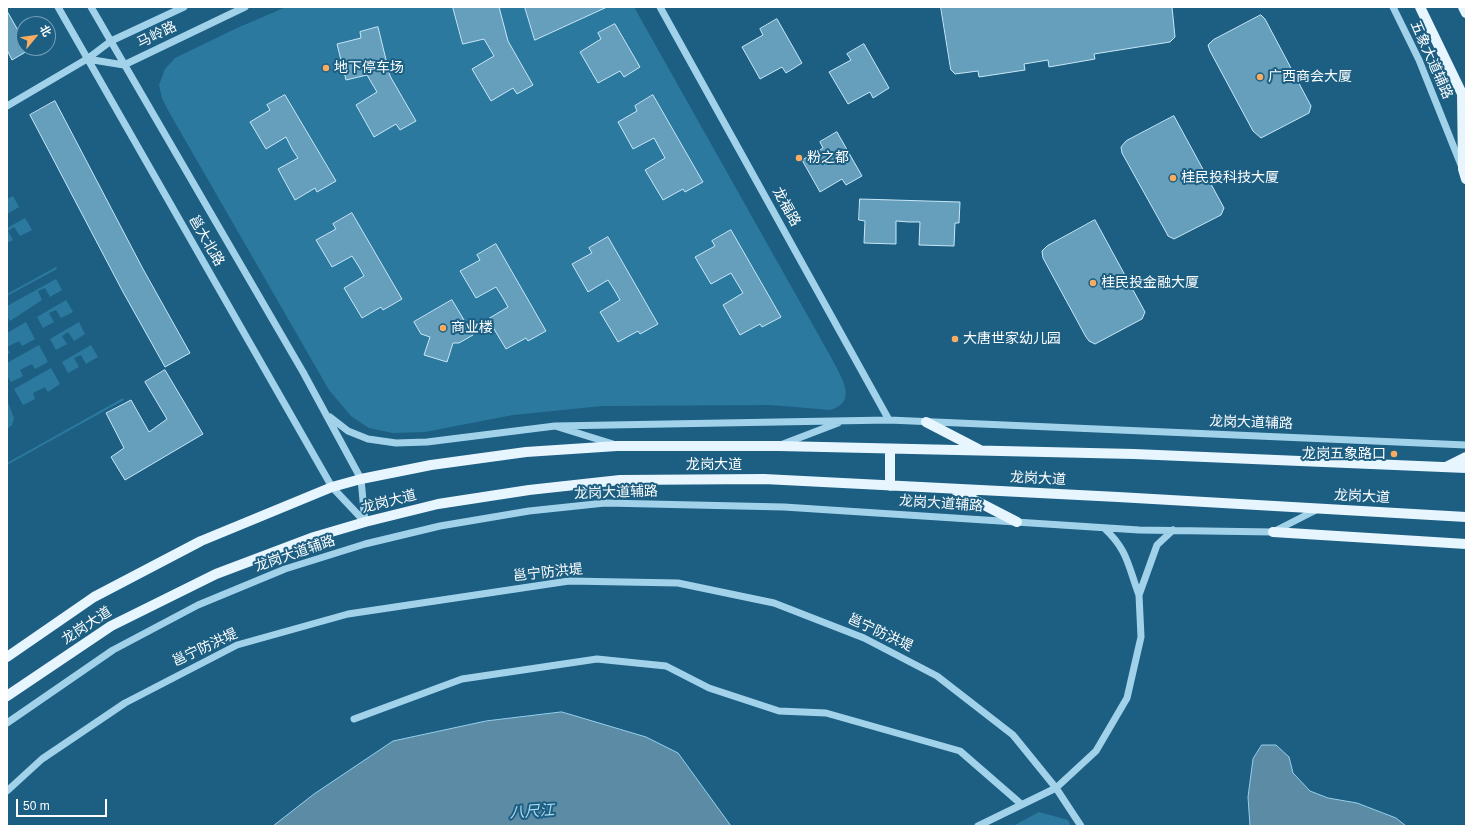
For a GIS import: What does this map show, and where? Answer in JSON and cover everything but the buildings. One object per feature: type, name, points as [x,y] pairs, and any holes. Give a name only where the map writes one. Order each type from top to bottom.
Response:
[{"type":"main road","points":[[1420,7],[1464,97],[1464,174]]},
{"type":"main road","points":[[1463,7],[1466,13]]},
{"type":"main road","points":[[926,422],[982,451]]},
{"type":"main road","name":"龙岗大道","points":[[7,657],[94,597],[201,541],[332,487],[361,479],[431,465],[526,452],[618,446],[779,446],[1134,454],[1466,468]]},
{"type":"main road","points":[[890,449],[890,486]]},
{"type":"main road","points":[[1446,467],[1466,457]]},
{"type":"main road","name":"龙岗大道","points":[[7,696],[110,626],[216,574],[314,537],[365,522],[454,502],[529,490],[620,480],[764,479],[1466,517]]},
{"type":"main road","points":[[952,488],[1017,522]]},
{"type":"main road","points":[[1273,532],[1466,544]]},
{"type":"street","name":"邕大北路","points":[[58,7],[332,487],[365,522]]},
{"type":"street","name":"邕大北路","points":[[91,7],[328,416],[361,479]]},
{"type":"street","name":"马岭路","points":[[7,106],[87,59],[111,41],[184,7]]},
{"type":"street","name":"马岭路","points":[[124,65],[245,7]]},
{"type":"street","name":"龙福路","points":[[660,7],[889,420]]},
{"type":"street","name":"五象大道辅路","points":[[1394,7],[1419,60],[1464,174]]},
{"type":"street","points":[[87,59],[124,65]]},
{"type":"street","name":"龙岗大道辅路","points":[[328,416],[348,431],[368,439],[396,443],[427,442],[555,426],[889,420],[1466,445]]},
{"type":"street","points":[[779,446],[844,421]]},
{"type":"street","name":"龙岗大道辅路","points":[[555,426],[618,446]]},
{"type":"street","points":[[361,479],[365,522]]},
{"type":"street","name":"龙岗大道辅路","points":[[7,723],[113,650],[198,605],[285,569],[365,544],[440,526],[529,511],[605,503],[784,506],[1104,528],[1273,532]]},
{"type":"street","points":[[1273,532],[1320,508]]},
{"type":"street","points":[[978,826],[1056,788],[1096,751],[1127,698],[1141,637],[1139,595],[1124,552],[1118,540],[1104,528]]},
{"type":"street","points":[[1139,595],[1157,545],[1173,530]]},
{"type":"street","name":"邕宁防洪堤","points":[[7,791],[42,759],[125,703],[237,645],[348,614],[569,581],[678,583],[774,603],[864,638],[937,676],[1013,735],[1056,788],[1081,826]]},
{"type":"street","points":[[354,719],[462,679],[597,659],[666,666],[709,688],[779,711],[826,713],[960,751],[1021,804]]},
{"type":"shaded area","points":[[286,7],[634,7],[840,373],[846,395],[844,401],[839,406],[830,410],[771,405],[602,406],[513,415],[425,432],[393,433],[369,428],[351,416],[329,390],[169,112],[162,98],[159,85],[165,69],[175,58],[237,28]]},
{"type":"shaded area","points":[[13,196],[19,207],[7,214],[7,199]]},
{"type":"shaded area","points":[[25,218],[32,230],[20,236],[14,227],[8,231],[13,240],[7,243],[7,228]]},
{"type":"shaded area","points":[[56,267],[57,269],[7,296],[7,294]]},
{"type":"shaded area","points":[[56,279],[62,290],[50,297],[45,288],[38,291],[42,300],[10,321],[7,316],[7,306]]},
{"type":"shaded area","points":[[66,300],[73,312],[61,318],[56,310],[49,313],[54,322],[43,328],[37,317]]},
{"type":"shaded area","points":[[26,322],[35,339],[22,346],[19,341],[7,347],[7,333]]},
{"type":"shaded area","points":[[79,322],[85,334],[74,341],[68,332],[62,336],[67,344],[56,350],[50,339]]},
{"type":"shaded area","points":[[39,345],[48,362],[35,369],[32,364],[20,370],[23,376],[11,382],[7,376],[7,363]]},
{"type":"shaded area","points":[[91,345],[98,357],[86,364],[81,355],[74,358],[79,367],[68,373],[62,362]]},
{"type":"shaded area","points":[[7,347],[10,353],[7,355]]},
{"type":"shaded area","points":[[51,368],[60,384],[48,392],[45,387],[33,393],[35,399],[23,405],[14,389]]},
{"type":"shaded area","points":[[123,398],[124,400],[7,465],[7,463]]},
{"type":"shaded area","points":[[7,400],[14,418],[12,425],[7,429]]},
{"type":"shaded area","points":[[1039,812],[1068,820],[1071,826],[1013,826]]},
{"type":"water","name":"八尺江","points":[[562,712],[646,737],[678,753],[731,826],[273,826],[314,794],[393,741],[486,721]]},
{"type":"water","points":[[1262,745],[1276,745],[1289,757],[1293,773],[1310,791],[1328,798],[1357,803],[1396,818],[1406,826],[1250,826],[1248,797],[1253,759]]},
{"type":"place","name":"地下停车场","points":[[326,68]]},
{"type":"place","name":"广西商会大厦","points":[[1260,77]]},
{"type":"place","name":"粉之都","points":[[799,158]]},
{"type":"place","name":"桂民投科技大厦","points":[[1173,178]]},
{"type":"place","name":"桂民投金融大厦","points":[[1093,283]]},
{"type":"place","name":"商业楼","points":[[443,328]]},
{"type":"place","name":"大唐世家幼儿园","points":[[955,339]]},
{"type":"place","name":"龙岗五象路口","points":[[1394,454]]}]
